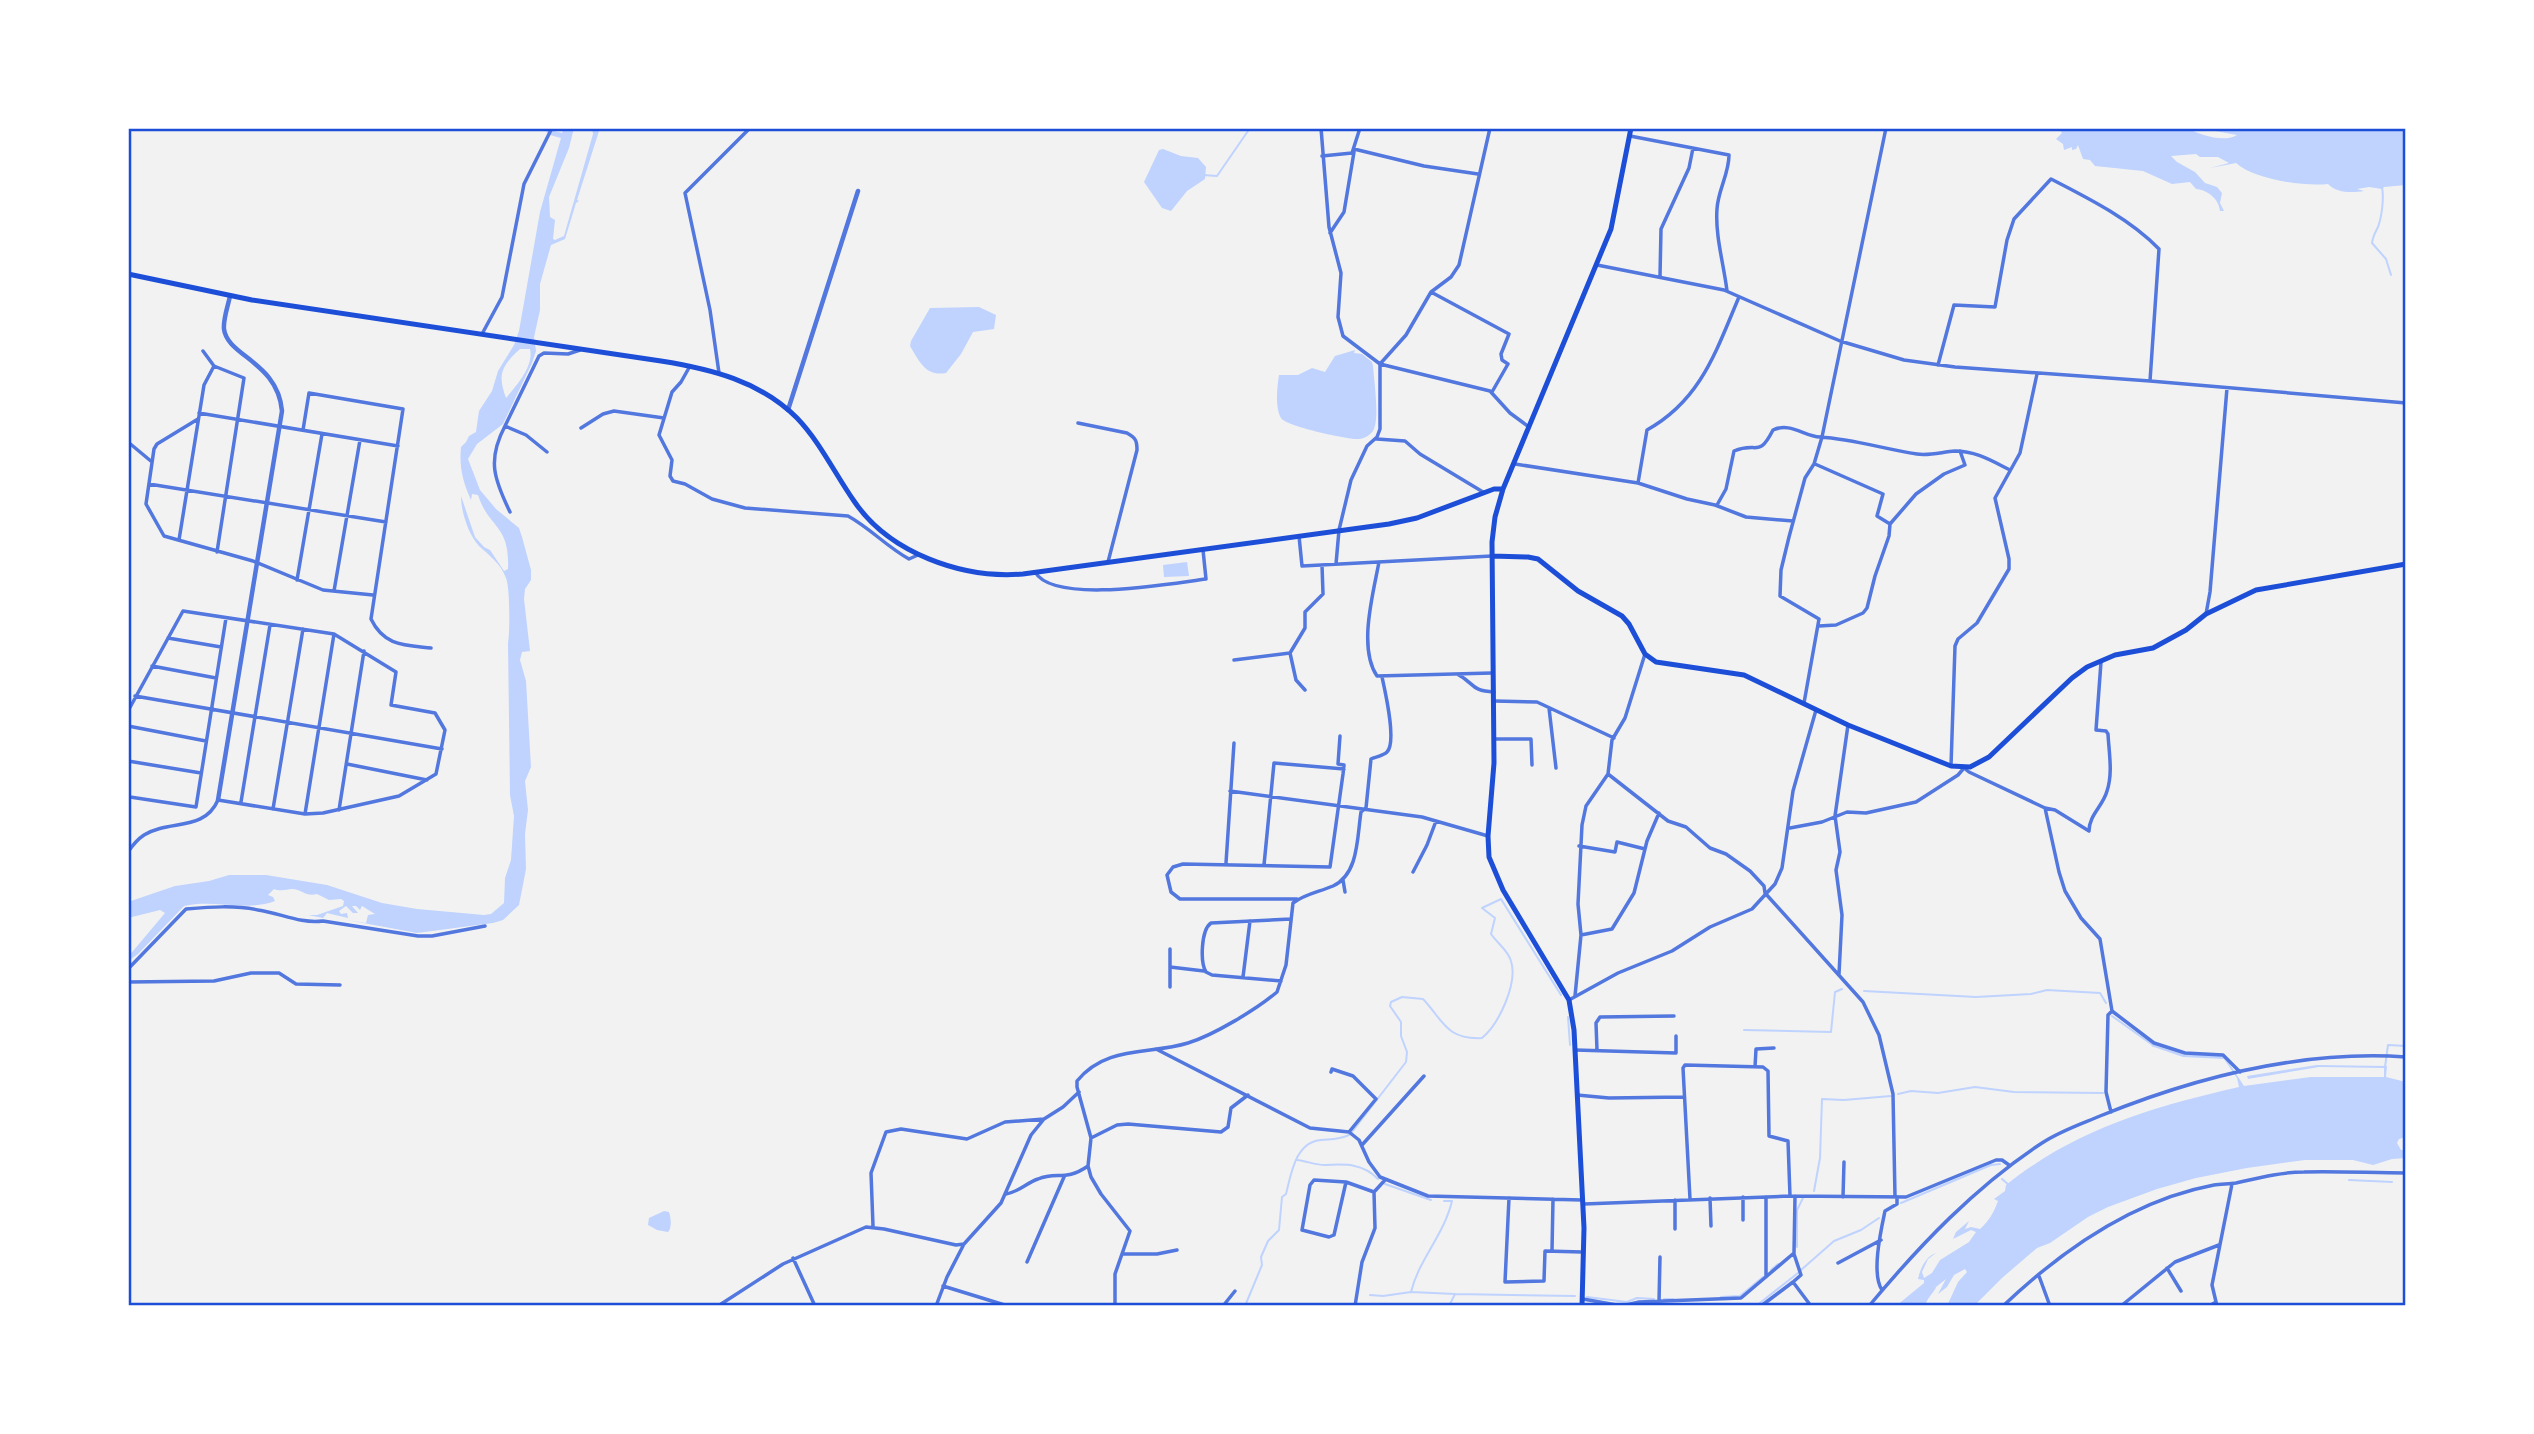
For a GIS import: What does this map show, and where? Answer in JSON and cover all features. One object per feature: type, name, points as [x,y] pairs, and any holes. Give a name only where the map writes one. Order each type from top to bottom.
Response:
[{"type":"main road","points":[[1582,1303],[1582,1202],[1575,1050],[1569,1000],[1499,884],[1489,857],[1494,739],[1492,556],[1495,517],[1503,489],[1516,464],[1611,229],[1630,128]]},
{"type":"main road","points":[[128,274],[230,296],[690,366],[719,373],[757,388],[788,410],[809,433],[856,504],[903,546],[918,555],[983,574],[1005,575],[1108,563],[1417,518],[1494,489],[1503,489]]},
{"type":"main road","points":[[1492,556],[1528,556],[1538,559],[1578,591],[1622,616],[1645,654],[1656,662],[1744,675],[1848,725],[1964,768],[1989,757],[2072,678],[2102,660],[2130,651],[2153,648],[2186,630],[2206,614],[2256,590],[2406,564]]},
{"type":"street","points":[[128,135],[129,128]]},
{"type":"street","points":[[482,334],[502,297],[524,184],[552,128]]},
{"type":"street","points":[[719,373],[720,365],[710,310],[685,193],[750,128]]},
{"type":"street","points":[[1321,128],[1330,233],[1341,273],[1338,317],[1343,336],[1380,364],[1492,393],[1510,413],[1530,428]]},
{"type":"street","points":[[1330,233],[1344,212],[1360,128]]},
{"type":"street","points":[[1336,564],[1339,530],[1351,480],[1367,446],[1376,439],[1381,424],[1380,364],[1406,335],[1431,292],[1451,277],[1459,265],[1490,128]]},
{"type":"street","points":[[1804,703],[1819,619],[1780,596],[1781,569],[1805,478],[1814,464],[1822,437],[1886,128]]},
{"type":"street","points":[[1629,136],[1729,155],[1718,195],[1717,211],[1727,291]]},
{"type":"street","points":[[1660,276],[1662,225],[1689,168],[1693,148]]},
{"type":"street","points":[[1322,156],[1349,155],[1354,150]]},
{"type":"street","points":[[1354,150],[1424,166],[1478,174]]},
{"type":"street","points":[[1938,365],[1954,305],[1995,307],[2007,240],[2014,219],[2051,179],[2095,202],[2160,248],[2150,381]]},
{"type":"street","points":[[788,410],[858,191]]},
{"type":"street","points":[[1597,265],[1727,291],[1840,341],[1904,360],[2406,403]]},
{"type":"street","points":[[1431,292],[1509,334],[1501,357],[1508,364],[1492,393]]},
{"type":"street","points":[[128,852],[144,835],[164,827],[198,822],[214,809],[218,800],[280,427],[281,398],[275,385],[257,364],[227,339],[224,329],[230,296]]},
{"type":"street","points":[[1637,483],[1647,430],[1668,416],[1695,390],[1711,362],[1739,297]]},
{"type":"street","points":[[510,512],[495,476],[498,445],[505,426],[539,356],[544,353],[568,354],[581,349]]},
{"type":"street","points":[[202,351],[214,366],[244,378],[217,552]]},
{"type":"street","points":[[179,540],[206,378],[214,366]]},
{"type":"street","points":[[690,366],[672,392],[659,435],[672,460],[670,476],[673,481],[685,484],[712,499],[745,508],[848,516],[861,523],[894,551],[909,559],[918,555]]},
{"type":"street","points":[[1951,765],[1955,646],[1958,639],[1977,624],[2009,569],[2009,559],[1994,502],[2020,453],[2037,373]]},
{"type":"street","points":[[2206,614],[2227,388]]},
{"type":"street","points":[[303,430],[309,393],[403,409],[371,619],[377,632],[389,640],[403,645],[431,648]]},
{"type":"street","points":[[581,428],[603,414],[614,411],[664,418]]},
{"type":"street","points":[[199,413],[398,446]]},
{"type":"street","points":[[198,419],[157,444],[154,449],[146,507],[164,536],[258,563],[297,580],[334,591],[373,595]]},
{"type":"street","points":[[1078,423],[1127,433],[1137,442],[1108,563]]},
{"type":"street","points":[[505,426],[526,435],[547,452]]},
{"type":"street","points":[[1717,505],[1725,491],[1732,456],[1736,450],[1762,447],[1768,442],[1773,430],[1779,428],[1800,430],[1814,437],[1923,454],[1960,451],[1978,454],[2010,470]]},
{"type":"street","points":[[297,580],[322,434]]},
{"type":"street","points":[[1376,439],[1405,441],[1420,454],[1485,493]]},
{"type":"street","points":[[334,591],[360,440]]},
{"type":"street","points":[[128,442],[152,462]]},
{"type":"street","points":[[1819,626],[1836,625],[1859,615],[1867,608],[1891,524],[1916,494],[1944,474],[1965,466],[1960,451]]},
{"type":"street","points":[[1516,464],[1637,483],[1687,499],[1717,505],[1746,517],[1794,522]]},
{"type":"street","points":[[1814,464],[1883,494],[1877,516],[1891,524]]},
{"type":"street","points":[[149,484],[386,522]]},
{"type":"street","points":[[1299,536],[1303,566],[1492,556]]},
{"type":"street","points":[[1035,572],[1044,581],[1092,592],[1206,579],[1203,550]]},
{"type":"street","points":[[1379,562],[1369,614],[1368,635],[1370,664],[1377,676],[1494,673]]},
{"type":"street","points":[[1305,690],[1296,680],[1290,653],[1305,628],[1305,612],[1323,594],[1322,565]]},
{"type":"street","points":[[128,711],[183,611],[334,634],[365,651],[396,673],[391,705],[435,713],[445,730],[436,774],[408,792],[384,801],[305,814],[218,800]]},
{"type":"street","points":[[128,795],[196,807],[226,618]]},
{"type":"street","points":[[240,803],[270,625]]},
{"type":"street","points":[[273,809],[303,629]]},
{"type":"street","points":[[305,814],[334,634]]},
{"type":"street","points":[[168,638],[221,647]]},
{"type":"street","points":[[340,810],[365,651]]},
{"type":"street","points":[[1234,660],[1290,653]]},
{"type":"street","points":[[1575,996],[1581,935],[1578,917],[1579,846],[1586,806],[1608,774],[1614,738],[1625,718],[1645,654]]},
{"type":"street","points":[[1789,828],[1822,822],[1847,812],[1866,813],[1916,802],[1958,775],[1964,768],[2045,808],[2055,810],[2090,831],[2089,821],[2108,790],[2110,774],[2108,734],[2106,731],[2096,730],[2102,660]]},
{"type":"street","points":[[152,666],[216,678]]},
{"type":"street","points":[[1457,674],[1465,677],[1476,690],[1494,692]]},
{"type":"street","points":[[1115,1306],[1114,1279],[1130,1231],[1097,1188],[1088,1166],[1091,1138],[1077,1084],[1079,1078],[1104,1059],[1124,1053],[1185,1044],[1208,1036],[1275,994],[1289,947],[1292,905],[1299,899],[1343,880],[1352,868],[1361,812],[1366,808],[1371,759],[1385,753],[1390,746],[1391,730],[1382,677]]},
{"type":"street","points":[[135,696],[442,748]]},
{"type":"street","points":[[1494,701],[1533,701],[1614,738]]},
{"type":"street","points":[[1549,708],[1556,768]]},
{"type":"street","points":[[1569,1000],[1618,973],[1672,951],[1710,927],[1752,909],[1775,884],[1781,874],[1793,791],[1816,710]]},
{"type":"street","points":[[1839,976],[1842,915],[1836,870],[1840,852],[1835,816],[1848,725]]},
{"type":"street","points":[[128,726],[206,741]]},
{"type":"street","points":[[1299,899],[1185,900],[1171,892],[1167,875],[1175,866],[1226,863],[1330,867],[1343,769],[1343,765],[1338,764],[1340,736]]},
{"type":"street","points":[[1494,739],[1531,739],[1531,765]]},
{"type":"street","points":[[1226,863],[1234,743]]},
{"type":"street","points":[[128,761],[201,773]]},
{"type":"street","points":[[1265,865],[1274,763],[1343,769]]},
{"type":"street","points":[[347,764],[427,780]]},
{"type":"street","points":[[1608,774],[1668,821],[1686,827],[1710,848],[1727,854],[1750,871],[1764,886],[1765,893],[1863,1002],[1886,1059],[1893,1094],[1898,1204],[1885,1211],[1877,1272],[1882,1290]]},
{"type":"street","points":[[1230,791],[1366,808],[1436,821],[1488,836]]},
{"type":"street","points":[[2045,808],[2065,891],[2081,918],[2100,939],[2112,1011],[2154,1043],[2185,1053],[2223,1055],[2240,1072]]},
{"type":"street","points":[[1581,935],[1612,929],[1634,893],[1645,849],[1659,813]]},
{"type":"street","points":[[1413,872],[1436,821]]},
{"type":"street","points":[[1579,846],[1615,852],[1617,842],[1645,849]]},
{"type":"street","points":[[1343,880],[1345,892]]},
{"type":"street","points":[[128,969],[186,909],[256,909],[312,922],[323,921],[404,935],[432,936],[485,926]]},
{"type":"street","points":[[1204,971],[1203,954],[1208,925],[1291,919]]},
{"type":"street","points":[[1242,977],[1250,921]]},
{"type":"street","points":[[1170,949],[1170,987]]},
{"type":"street","points":[[1170,967],[1204,971],[1212,975],[1281,981]]},
{"type":"street","points":[[128,982],[214,982],[251,973],[271,973],[283,974],[296,984],[340,985]]},
{"type":"street","points":[[2111,1112],[2106,1093],[2108,1015],[2112,1011]]},
{"type":"street","points":[[1597,1050],[1596,1023],[1600,1017],[1674,1016]]},
{"type":"street","points":[[1575,1050],[1676,1053],[1676,1036]]},
{"type":"street","points":[[1154,1048],[1313,1129],[1349,1132],[1362,1145],[1374,1171],[1385,1180],[1432,1197],[1582,1202],[1766,1196],[1896,1197],[1914,1194],[1996,1160],[2002,1160],[2009,1165]]},
{"type":"street","points":[[1755,1067],[1756,1049],[1774,1048]]},
{"type":"street","points":[[1869,1306],[1917,1250],[2009,1165],[2052,1137],[2157,1095],[2240,1072],[2305,1060],[2406,1057]]},
{"type":"street","points":[[1690,1199],[1684,1066],[1763,1067],[1768,1071],[1770,1137],[1786,1139],[1789,1142],[1794,1253],[1801,1275],[1761,1306]]},
{"type":"street","points":[[1331,1072],[1332,1069],[1353,1076],[1376,1099],[1349,1132]]},
{"type":"street","points":[[1362,1145],[1424,1076]]},
{"type":"street","points":[[936,1306],[964,1244],[997,1209],[1006,1194],[1031,1135],[1044,1119],[1063,1107],[1079,1092]]},
{"type":"street","points":[[1091,1138],[1117,1125],[1128,1124],[1221,1132],[1228,1127],[1231,1108],[1248,1095]]},
{"type":"street","points":[[1577,1095],[1609,1098],[1684,1097]]},
{"type":"street","points":[[873,1227],[870,1173],[886,1132],[901,1129],[967,1139],[1005,1122],[1044,1119]]},
{"type":"street","points":[[1843,1196],[1844,1162]]},
{"type":"street","points":[[1006,1194],[1040,1178],[1064,1177],[1088,1166]]},
{"type":"street","points":[[2003,1306],[2077,1245],[2127,1216],[2176,1196],[2213,1185],[2232,1184],[2265,1175],[2304,1172],[2406,1173]]},
{"type":"street","points":[[1027,1262],[1064,1177]]},
{"type":"street","points":[[1355,1306],[1362,1262],[1375,1228],[1374,1192],[1385,1180]]},
{"type":"street","points":[[1346,1182],[1334,1235],[1331,1237],[1302,1230],[1312,1181],[1346,1182],[1374,1192]]},
{"type":"street","points":[[2209,1306],[2217,1304],[2212,1285],[2232,1184]]},
{"type":"street","points":[[1766,1196],[1766,1277]]},
{"type":"street","points":[[1742,1220],[1743,1197]]},
{"type":"street","points":[[1508,1198],[1505,1282],[1544,1282],[1545,1251],[1584,1252]]},
{"type":"street","points":[[1710,1198],[1711,1226]]},
{"type":"street","points":[[1552,1251],[1553,1199]]},
{"type":"street","points":[[1675,1199],[1675,1229]]},
{"type":"street","points":[[720,1306],[793,1258],[856,1230],[873,1227],[956,1245],[964,1244]]},
{"type":"street","points":[[1838,1263],[1881,1240]]},
{"type":"street","points":[[2121,1306],[2167,1268],[2218,1245]]},
{"type":"street","points":[[1123,1254],[1157,1254],[1177,1250]]},
{"type":"street","points":[[1582,1303],[1622,1306],[1639,1302],[1741,1298],[1794,1253]]},
{"type":"street","points":[[1659,1302],[1660,1257]]},
{"type":"street","points":[[793,1258],[815,1306]]},
{"type":"street","points":[[2167,1268],[2181,1291]]},
{"type":"street","points":[[2039,1276],[2050,1306]]},
{"type":"street","points":[[1793,1282],[1811,1306]]},
{"type":"street","points":[[943,1286],[1009,1306]]},
{"type":"street","points":[[1223,1306],[1234,1291]]},
{"type":"water","points":[[542,128],[562,133],[564,128],[574,128],[569,148],[549,197],[550,217],[555,220],[555,240],[564,236],[593,134],[592,128],[600,128],[565,239],[551,245],[540,284],[540,310],[534,337],[536,351],[532,363],[503,424],[477,444],[468,459],[480,490],[496,509],[519,528],[531,570],[531,580],[525,589],[524,599],[530,651],[522,652],[520,660],[526,681],[531,767],[525,781],[528,810],[525,834],[526,869],[519,905],[503,920],[493,923],[417,933],[347,920],[366,923],[368,915],[375,914],[362,906],[360,910],[352,906],[358,913],[353,913],[346,906],[339,911],[341,914],[347,913],[348,918],[327,913],[323,918],[308,915],[317,915],[343,906],[344,901],[329,900],[317,894],[310,895],[293,889],[274,889],[268,895],[275,901],[264,904],[184,906],[128,961],[128,957],[165,913],[160,910],[128,918],[128,902],[175,886],[229,875],[266,875],[327,885],[382,903],[417,909],[484,915],[491,914],[504,903],[514,816],[510,795],[508,591],[501,568],[479,546],[468,529],[461,496],[475,537],[490,550],[504,571],[508,569],[508,554],[502,535],[478,495],[472,494],[471,500],[462,474],[461,447],[469,436],[476,432],[479,411],[492,391],[498,371],[519,331],[540,212],[561,138],[550,135]],"holes":[[[520,349],[530,349],[527,369],[506,398],[502,384],[505,367]]]},
{"type":"water","points":[[2058,128],[2188,128],[2205,135],[2226,138],[2237,135],[2199,128],[2406,128],[2406,185],[2382,189],[2369,187],[2357,189],[2364,191],[2344,192],[2328,184],[2293,183],[2266,177],[2236,163],[2210,168],[2229,163],[2218,157],[2200,157],[2196,154],[2171,156],[2195,172],[2205,183],[2217,187],[2222,193],[2220,203],[2224,211],[2220,211],[2212,196],[2196,189],[2190,182],[2172,184],[2143,171],[2095,166],[2090,160],[2083,159],[2078,145],[2076,149],[2072,150],[2072,147],[2064,150],[2063,144],[2056,139],[2062,133]]},
{"type":"water","points":[[1159,150],[1181,156],[1198,158],[1206,167],[1205,179],[1187,191],[1171,211],[1162,208],[1144,182]]},
{"type":"water","points":[[979,307],[996,315],[994,329],[973,332],[946,373],[933,373],[924,367],[910,346],[930,308]]},
{"type":"water","points":[[1355,350],[1354,353],[1362,354],[1373,366],[1376,418],[1370,434],[1365,438],[1353,439],[1305,428],[1281,418],[1277,403],[1279,375],[1298,375],[1312,368],[1325,372],[1335,356]]},
{"type":"water","points":[[1187,562],[1189,576],[1164,577],[1163,565]]},
{"type":"water","points":[[2151,1046],[2185,1055],[2220,1055],[2227,1060],[2244,1086],[2311,1077],[2384,1077],[2384,1068],[2319,1067],[2248,1079],[2247,1076],[2317,1065],[2387,1066],[2386,1077],[2406,1082],[2406,1137],[2399,1139],[2397,1143],[2401,1150],[2406,1150],[2406,1158],[2373,1165],[2353,1160],[2305,1160],[2247,1168],[2157,1189],[2108,1207],[2050,1243],[2037,1248],[1974,1306],[1947,1306],[1958,1282],[1967,1272],[1965,1269],[1954,1275],[1947,1287],[1938,1294],[1946,1279],[1936,1287],[1925,1306],[1923,1303],[1920,1306],[1896,1306],[1924,1283],[1924,1280],[1918,1279],[1926,1260],[1936,1253],[1928,1259],[1922,1272],[1924,1278],[1932,1273],[1940,1260],[1969,1242],[1976,1232],[1971,1230],[1953,1239],[1956,1232],[1969,1221],[1965,1229],[1980,1229],[1995,1209],[1998,1201],[1994,1199],[2005,1191],[2006,1185],[2033,1166],[2060,1149],[2116,1122],[2239,1087],[2237,1078],[2224,1059],[2183,1057]]},
{"type":"water","points":[[664,1211],[669,1212],[670,1217],[668,1232],[648,1225],[649,1218]]},
{"type":"waterway","points":[[1203,175],[1217,176],[1250,128]]},
{"type":"waterway","points":[[2382,187],[2382,212],[2372,243],[2386,259],[2391,275]]},
{"type":"waterway","points":[[1352,1132],[1406,1062],[1407,1052],[1401,1036],[1401,1022],[1390,1006],[1391,1002],[1402,997],[1423,999],[1447,1027],[1460,1036],[1482,1038],[1495,1023],[1506,1002],[1512,980],[1511,961],[1491,934],[1495,918],[1482,908],[1501,899],[1561,995]]},
{"type":"waterway","points":[[1744,1030],[1831,1032],[1835,992],[1842,989]]},
{"type":"waterway","points":[[1864,991],[1976,997],[2031,994],[2047,990],[2100,993],[2106,1003]]},
{"type":"waterway","points":[[2112,1016],[2154,1046]]},
{"type":"waterway","points":[[1568,1017],[1570,1045]]},
{"type":"waterway","points":[[2385,1067],[2388,1045],[2406,1046]]},
{"type":"waterway","points":[[1898,1094],[1911,1091],[1938,1093],[1975,1087],[2014,1092],[2103,1093]]},
{"type":"waterway","points":[[1814,1191],[1820,1158],[1822,1099],[1891,1096]]},
{"type":"waterway","points":[[1245,1306],[1262,1265],[1261,1257],[1268,1241],[1279,1230],[1282,1197],[1286,1194],[1292,1169],[1300,1153],[1312,1142],[1349,1135]]},
{"type":"waterway","points":[[1297,1160],[1322,1165],[1353,1166],[1366,1170],[1378,1179]]},
{"type":"waterway","points":[[1901,1203],[1991,1165],[2000,1164]]},
{"type":"waterway","points":[[2002,1179],[2009,1185]]},
{"type":"waterway","points":[[2349,1180],[2392,1182]]},
{"type":"waterway","points":[[1385,1184],[1431,1200]]},
{"type":"waterway","points":[[1797,1247],[1797,1210],[1803,1198]]},
{"type":"waterway","points":[[1411,1292],[1452,1201],[1444,1201]]},
{"type":"waterway","points":[[1801,1270],[1834,1241],[1861,1230],[1879,1218]]},
{"type":"waterway","points":[[1771,1270],[1778,1264]]},
{"type":"waterway","points":[[1756,1306],[1798,1273]]},
{"type":"waterway","points":[[1721,1297],[1740,1296],[1763,1277]]},
{"type":"waterway","points":[[1370,1295],[1411,1292],[1455,1294]]},
{"type":"waterway","points":[[1449,1306],[1455,1294],[1575,1296]]},
{"type":"waterway","points":[[1587,1297],[1627,1302],[1637,1298],[1654,1299]]},
{"type":"waterway","points":[[1664,1299],[1673,1299]]}]
